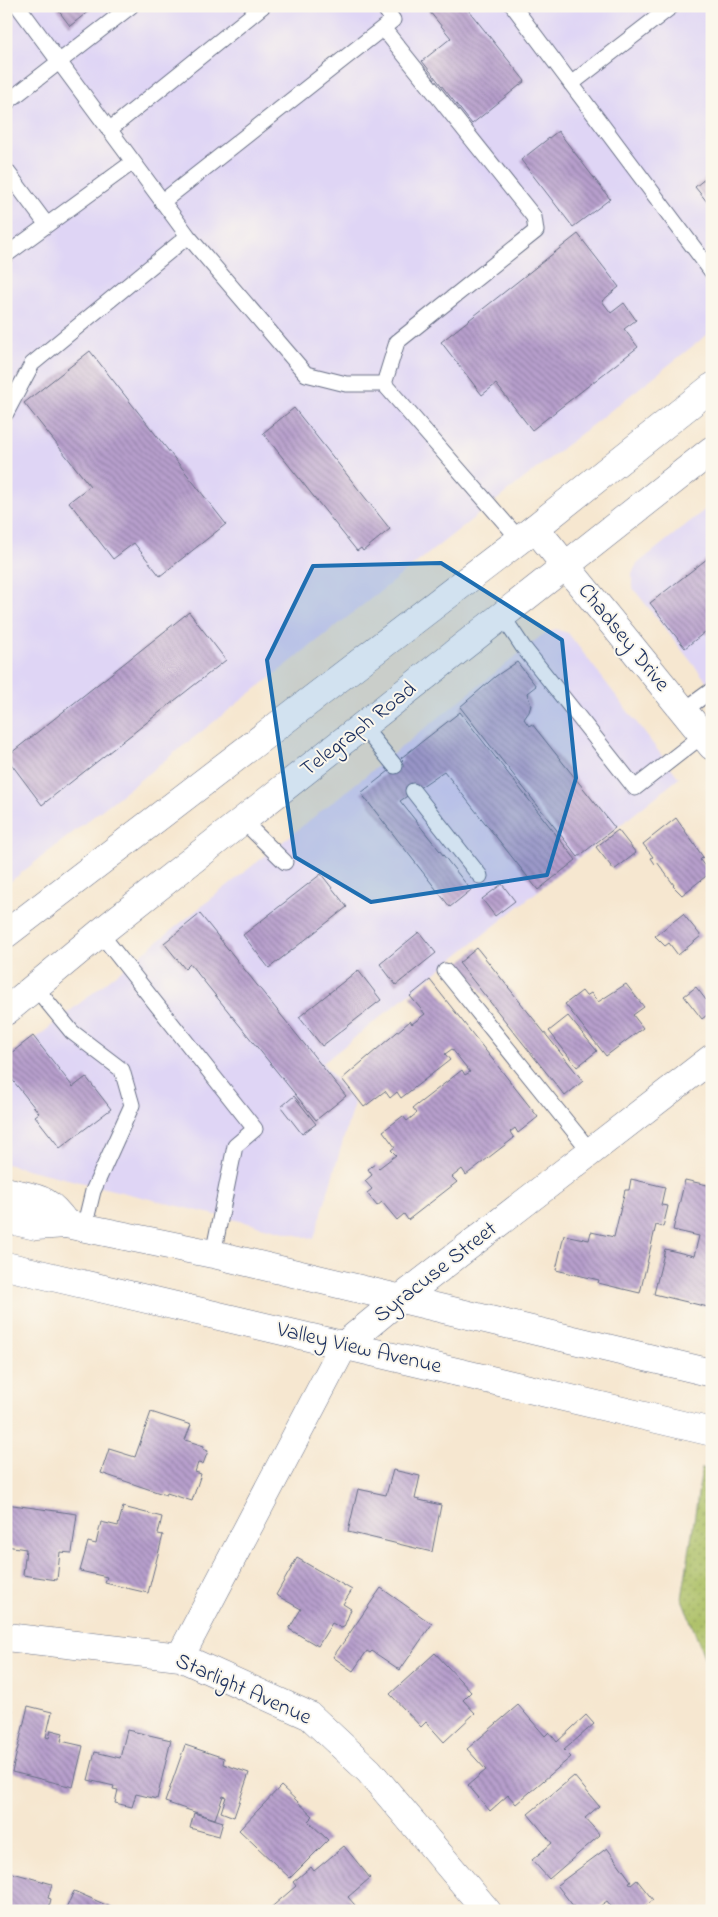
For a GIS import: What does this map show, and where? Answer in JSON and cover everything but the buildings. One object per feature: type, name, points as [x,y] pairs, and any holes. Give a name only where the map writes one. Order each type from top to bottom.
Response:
[{"type":"main road","points":[[6,934],[527,534],[712,387]]},
{"type":"main road","name":"Telegraph Road","points":[[6,1011],[100,934],[566,568],[712,450]]},
{"type":"main road","name":"Chadsey Drive","points":[[527,534],[566,568],[707,741]]},
{"type":"main road","name":"Syracuse Street","points":[[180,1657],[344,1345],[400,1299],[712,1058]]},
{"type":"main road","points":[[6,1191],[45,1200],[75,1226]]},
{"type":"main road","points":[[6,1219],[36,1226],[75,1226],[213,1254],[712,1373]]},
{"type":"main road","name":"Valley View Avenue","points":[[6,1266],[712,1432]]},
{"type":"main road","name":"Starlight Avenue","points":[[6,1637],[180,1657],[310,1716],[369,1770],[487,1911]]},
{"type":"lane","points":[[18,6],[188,236],[306,374],[346,384],[384,384],[527,534]]},
{"type":"lane","points":[[6,103],[131,6]]},
{"type":"lane","points":[[109,130],[263,6]]},
{"type":"lane","points":[[162,202],[394,20],[383,6]]},
{"type":"lane","points":[[513,6],[712,272]]},
{"type":"lane","points":[[570,84],[672,6]]},
{"type":"lane","points":[[383,28],[534,217],[536,231],[397,342],[384,384]]},
{"type":"lane","points":[[6,255],[133,162]]},
{"type":"lane","points":[[6,170],[47,225]]},
{"type":"lane","points":[[6,413],[32,364],[188,236]]},
{"type":"lane","points":[[503,617],[523,647],[636,788],[707,741]]},
{"type":"lane","points":[[683,711],[712,690]]},
{"type":"lane","points":[[363,727],[395,766]]},
{"type":"lane","points":[[413,791],[480,876]]},
{"type":"lane","points":[[243,821],[285,862]]},
{"type":"lane","points":[[100,934],[255,1129],[235,1146],[213,1254]]},
{"type":"lane","points":[[445,971],[590,1151]]},
{"type":"lane","points":[[36,987],[72,1032],[122,1070],[132,1105],[75,1226]]},
{"type":"highlighted area","points":[[441,563],[562,640],[576,778],[547,875],[371,902],[295,857],[267,660],[313,566]]},
{"type":"shaded area","points":[[6,6],[712,6],[712,331],[6,885]]},
{"type":"shaded area","points":[[712,504],[712,688],[632,587],[632,573],[637,564]]},
{"type":"shaded area","points":[[555,629],[568,633],[679,778],[323,1063],[354,1103],[314,1239],[6,1164],[6,1062],[541,636]]},
{"type":"green space","points":[[702,1468],[712,1470],[712,1677],[682,1599]]}]
